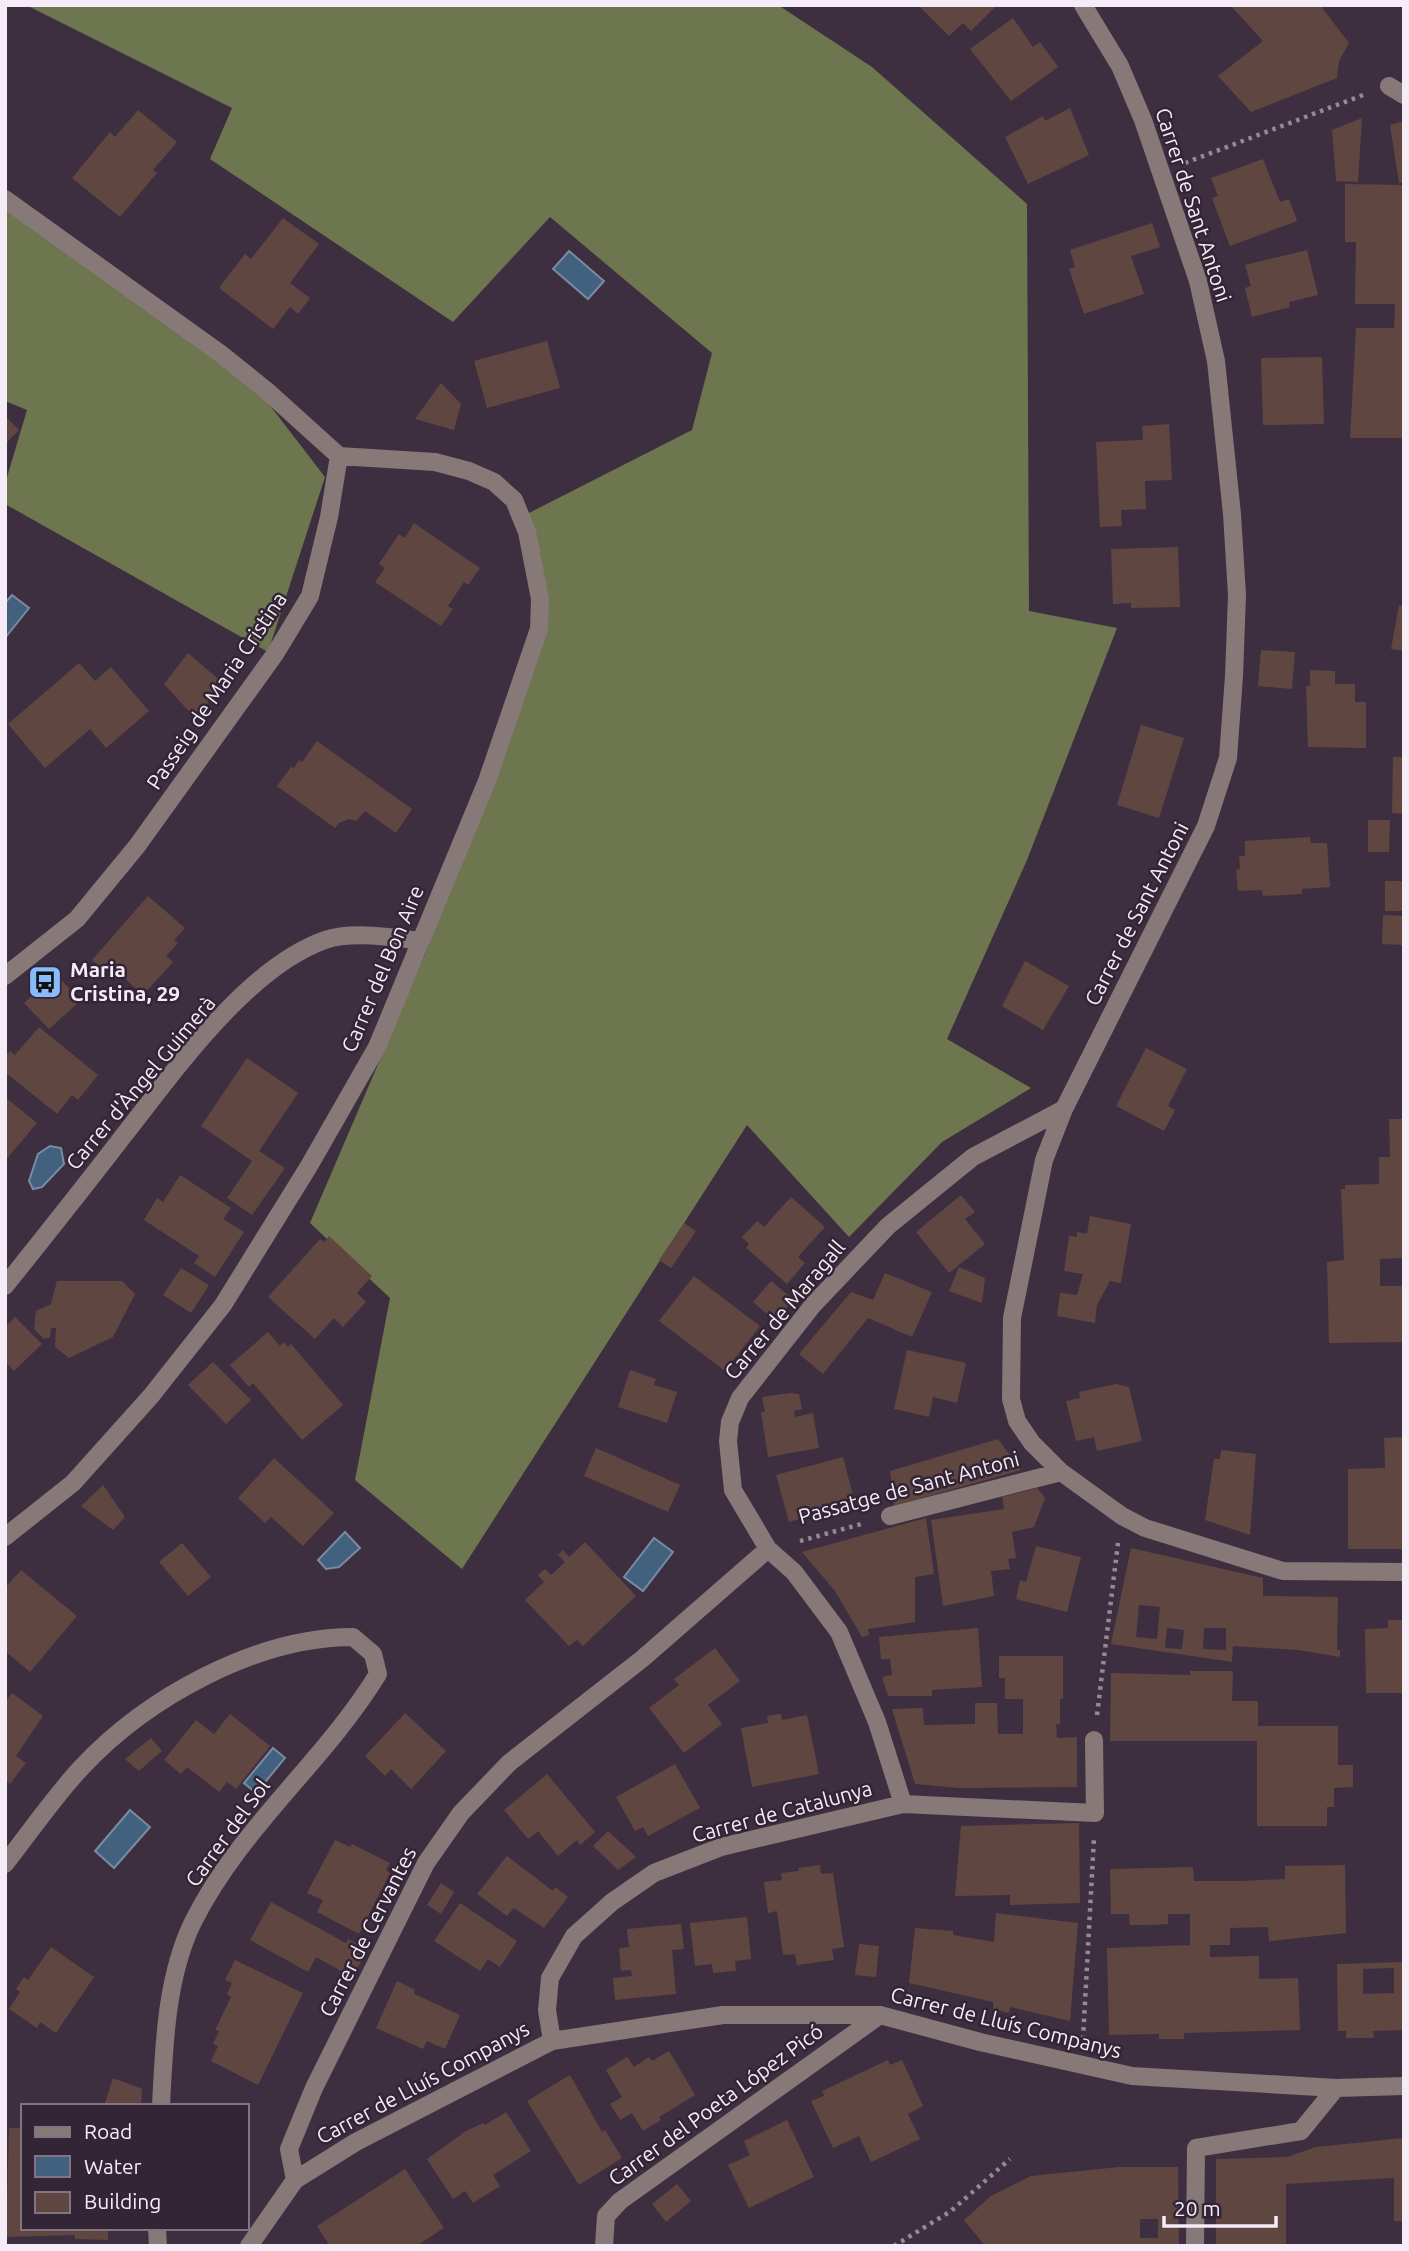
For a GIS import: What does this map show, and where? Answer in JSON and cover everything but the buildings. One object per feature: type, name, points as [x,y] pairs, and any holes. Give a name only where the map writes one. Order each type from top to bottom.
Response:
[{"type":"street","name":"Carrer de Sant Antoni","points":[[1083,5],[1120,66],[1161,172],[1198,282],[1216,361],[1232,514],[1237,595],[1228,758],[1206,827],[1063,1110],[1044,1160],[1020,1269],[1010,1363],[1011,1399],[1017,1421],[1032,1443],[1061,1472],[1122,1516],[1145,1528],[1283,1571],[1404,1572]]},
{"type":"street","points":[[5,199],[221,354],[267,391],[338,456]]},
{"type":"street","name":"Carrer del Bon Aire","points":[[5,1537],[73,1483],[150,1396],[223,1305],[309,1166],[377,1047],[487,781],[539,629],[540,599],[527,532],[514,500],[494,482],[469,471],[435,462],[338,456]]},
{"type":"street","name":"Passeig de Maria Cristina","points":[[5,976],[78,919],[138,846],[275,654],[310,596],[329,517],[338,456]]},
{"type":"street","name":"Carrer d'Àngel Guimerà","points":[[5,1286],[184,1060],[257,982],[290,957],[326,940],[380,936],[420,941]]},
{"type":"street","name":"Carrer de Maragall","points":[[903,1804],[877,1722],[839,1632],[794,1572],[768,1549],[733,1490],[727,1441],[730,1422],[740,1398],[813,1305],[888,1226],[973,1157],[1063,1110]]},
{"type":"street","name":"Passatge de Sant Antoni","points":[[890,1516],[1061,1472]]},
{"type":"street","name":"Carrer de Cervantes","points":[[295,2180],[289,2149],[314,2088],[426,1863],[461,1813],[509,1763],[642,1659],[768,1549]]},
{"type":"street","name":"Carrer del Sol","points":[[5,1864],[82,1767],[147,1711],[205,1677],[251,1656],[320,1637],[353,1637],[373,1654],[378,1674],[354,1713],[222,1872],[192,1924],[176,1973],[164,2049],[161,2104]]},
{"type":"street","points":[[1094,1740],[1095,1813]]},
{"type":"street","name":"Carrer de Catalunya","points":[[552,2041],[547,2010],[550,1978],[573,1936],[612,1902],[654,1873],[721,1847],[903,1804],[1095,1813]]},
{"type":"street","name":"Carrer de Lluís Companys","points":[[249,2246],[295,2180],[356,2142],[552,2041],[723,2015],[880,2015],[980,2042],[1132,2077],[1336,2088],[1404,2086]]},
{"type":"street","name":"Carrer del Poeta López Picó","points":[[604,2246],[606,2216],[620,2201],[880,2015]]},
{"type":"street","points":[[1195,2246],[1196,2148],[1301,2131],[1336,2088]]},
{"type":"path","points":[[1161,172],[1399,87]]},
{"type":"path","name":"Passatge de Sant Antoni","points":[[768,1549],[890,1516]]},
{"type":"path","points":[[1094,1740],[1122,1516]]},
{"type":"path","points":[[1082,2065],[1095,1813]]},
{"type":"path","points":[[894,2246],[951,2211],[1010,2159]]},
{"type":"green space","points":[[26,5],[778,5],[872,67],[1027,204],[1029,611],[1117,628],[1027,860],[947,1039],[1031,1088],[942,1142],[849,1237],[747,1125],[462,1569],[355,1480],[390,1298],[310,1223],[427,950],[547,621],[527,514],[692,430],[712,353],[550,217],[453,322],[210,159],[232,108]]},
{"type":"green space","points":[[5,200],[238,364],[325,477],[268,652],[5,504],[5,484],[27,410],[5,401]]},
{"type":"water","points":[[569,251],[604,281],[588,299],[553,269]]},
{"type":"water","points":[[12,595],[29,608],[5,638],[5,603]]},
{"type":"water","points":[[50,1146],[61,1148],[64,1164],[42,1187],[33,1189],[29,1181],[38,1154]]},
{"type":"water","points":[[345,1532],[360,1548],[339,1567],[326,1569],[318,1560]]},
{"type":"water","points":[[654,1538],[673,1552],[643,1591],[624,1577]]},
{"type":"water","points":[[273,1748],[285,1758],[256,1793],[244,1783]]},
{"type":"water","points":[[130,1810],[150,1827],[114,1868],[95,1851]]},
{"type":"place","name":"Maria Cristina, 29","points":[[45,982]]}]
